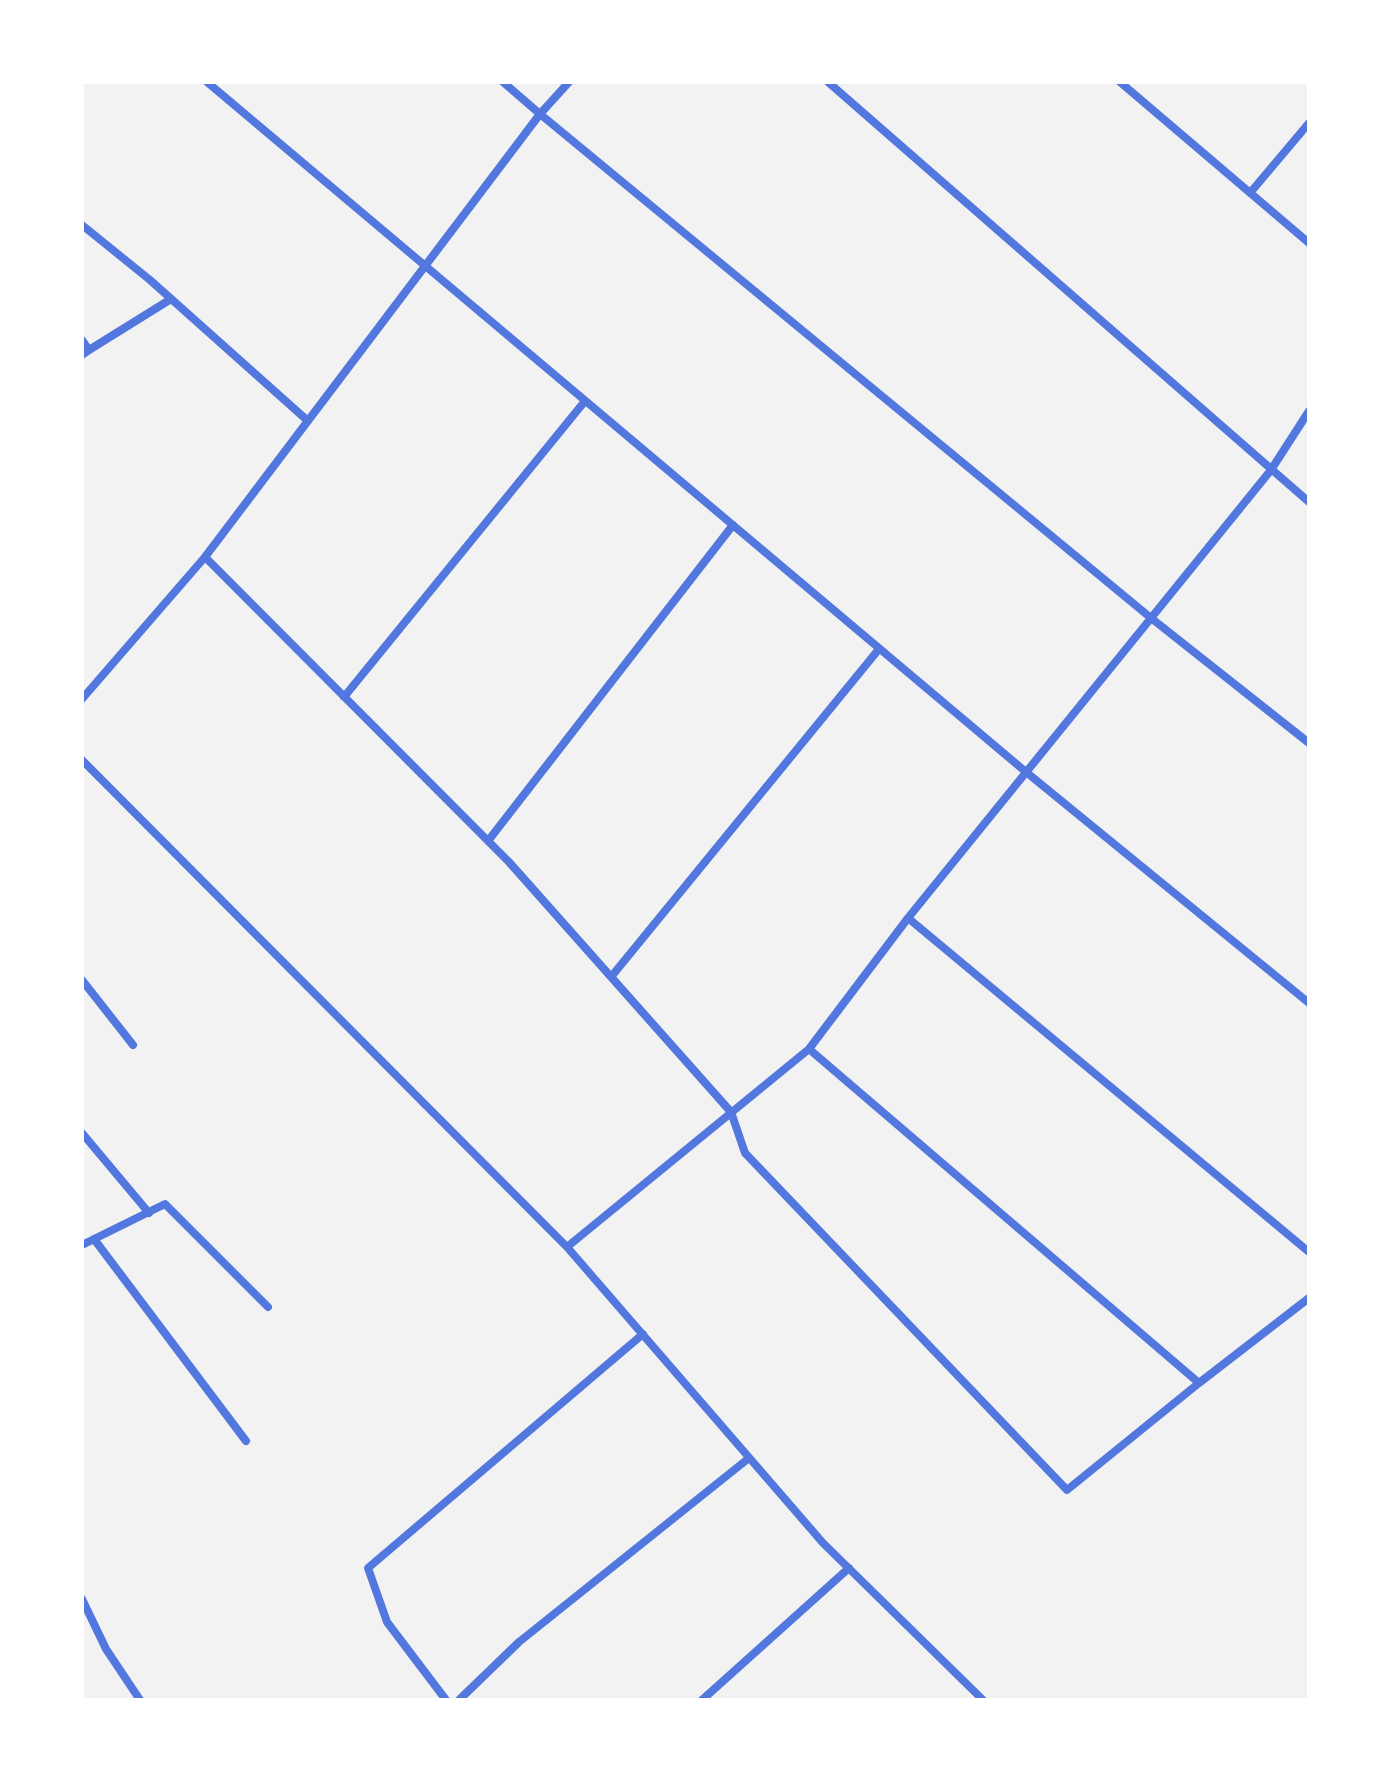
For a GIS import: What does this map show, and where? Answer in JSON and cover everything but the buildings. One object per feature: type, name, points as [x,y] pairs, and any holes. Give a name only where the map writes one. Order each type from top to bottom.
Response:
[{"type":"street","points":[[207,82],[1026,772],[1309,1003]]},
{"type":"street","points":[[503,82],[1151,618],[1309,743]]},
{"type":"street","points":[[82,699],[205,557],[540,114],[569,82]]},
{"type":"street","points":[[828,82],[1309,502]]},
{"type":"street","points":[[1120,82],[1309,243]]},
{"type":"street","points":[[1250,193],[1309,123]]},
{"type":"street","points":[[82,225],[171,299],[308,421]]},
{"type":"street","points":[[82,340],[86,352],[171,299]]},
{"type":"street","points":[[344,697],[585,401]]},
{"type":"street","points":[[567,1247],[809,1049],[908,918],[1271,470],[1309,411]]},
{"type":"street","points":[[488,841],[733,525]]},
{"type":"street","points":[[205,557],[488,841],[731,1112],[745,1153],[1067,1490],[1309,1298]]},
{"type":"street","points":[[611,977],[879,649]]},
{"type":"street","points":[[82,760],[567,1247],[823,1543],[983,1700]]},
{"type":"street","points":[[908,918],[1309,1252]]},
{"type":"street","points":[[82,980],[133,1045]]},
{"type":"street","points":[[809,1049],[1199,1383]]},
{"type":"street","points":[[82,1133],[149,1213]]},
{"type":"street","points":[[82,1245],[165,1204],[268,1307]]},
{"type":"street","points":[[94,1239],[246,1441]]},
{"type":"street","points":[[446,1700],[387,1622],[368,1568],[643,1334]]},
{"type":"street","points":[[459,1700],[519,1642],[749,1458]]},
{"type":"street","points":[[702,1700],[849,1568]]},
{"type":"street","points":[[82,1599],[106,1649],[140,1700]]}]
